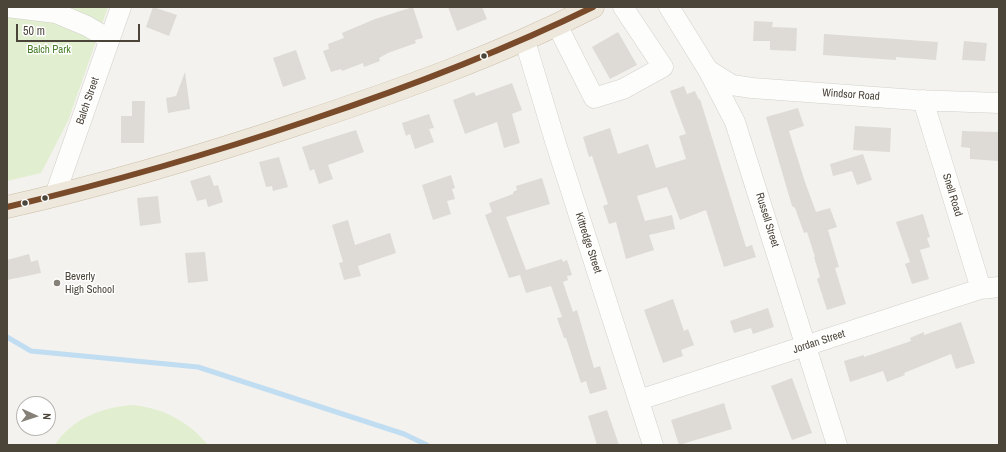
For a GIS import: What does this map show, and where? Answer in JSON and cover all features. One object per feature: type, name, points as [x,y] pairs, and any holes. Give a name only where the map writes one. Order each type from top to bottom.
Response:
[{"type":"highway","points":[[7,207],[55,196],[182,161],[370,100],[463,66],[525,41],[593,7]]},
{"type":"street","points":[[7,7],[56,13],[87,26],[109,39]]},
{"type":"street","name":"Balch Street","points":[[55,196],[121,7]]},
{"type":"street","points":[[557,25],[594,98],[623,89],[664,67],[623,7]]},
{"type":"street","name":"Russell Street","points":[[669,7],[708,70],[735,122],[837,445]]},
{"type":"street","name":"Kittredge Street","points":[[525,41],[556,144],[653,445]]},
{"type":"street","name":"Windsor Road","points":[[708,70],[732,85],[752,88],[999,104]]},
{"type":"street","name":"Snell Road","points":[[923,100],[990,288]]},
{"type":"street","name":"Jordan Street","points":[[639,400],[990,288]]},
{"type":"green space","name":"Balch Park","points":[[7,7],[108,7],[68,121],[41,173],[7,181]]},
{"type":"green space","points":[[133,405],[155,409],[174,417],[192,429],[208,445],[55,445],[70,428],[79,421],[100,411]]},
{"type":"building","points":[[153,7],[177,15],[169,36],[146,27]]},
{"type":"building","points":[[413,7],[423,38],[415,40],[416,43],[388,53],[379,58],[380,61],[364,67],[363,63],[342,71],[341,69],[331,72],[323,51],[329,49],[328,44],[344,38],[342,33],[375,19]]},
{"type":"building","points":[[448,7],[482,7],[487,19],[457,31]]},
{"type":"building","points":[[754,21],[773,22],[772,27],[797,28],[796,51],[770,50],[770,41],[753,41]]},
{"type":"building","points":[[618,32],[637,65],[610,79],[592,47]]},
{"type":"building","points":[[824,34],[938,42],[936,60],[896,57],[896,60],[823,55]]},
{"type":"building","points":[[964,41],[987,43],[985,61],[962,60]]},
{"type":"building","points":[[296,50],[306,79],[283,87],[273,58]]},
{"type":"building","points":[[185,72],[190,109],[168,113],[166,98],[176,96]]},
{"type":"building","points":[[512,83],[522,110],[512,114],[520,143],[504,148],[497,122],[465,134],[453,100],[474,92],[476,96]]},
{"type":"building","points":[[684,86],[687,94],[695,91],[699,100],[700,99],[746,247],[752,245],[756,257],[724,267],[706,210],[680,220],[667,187],[637,196],[645,221],[672,215],[675,229],[649,235],[654,250],[626,259],[616,222],[609,224],[603,206],[608,204],[592,156],[589,157],[583,137],[610,128],[618,154],[648,144],[656,168],[686,159],[679,136],[686,134],[670,91]]},
{"type":"building","points":[[132,101],[145,101],[144,143],[121,143],[121,116],[132,116]]},
{"type":"building","points":[[798,108],[804,126],[789,131],[805,182],[816,212],[830,208],[837,227],[828,230],[839,267],[835,268],[846,304],[827,310],[817,279],[820,277],[815,257],[807,232],[804,233],[795,208],[792,206],[766,117]]},
{"type":"building","points":[[429,114],[434,128],[429,129],[434,142],[415,149],[410,134],[406,136],[402,123]]},
{"type":"building","points":[[855,126],[891,128],[890,152],[853,150]]},
{"type":"building","points":[[356,130],[364,152],[328,165],[333,179],[319,184],[314,169],[310,171],[302,147]]},
{"type":"building","points":[[962,131],[999,132],[999,161],[970,159],[970,148],[961,147]]},
{"type":"building","points":[[863,154],[872,180],[857,185],[852,171],[833,176],[830,164]]},
{"type":"building","points":[[279,157],[288,187],[273,191],[272,186],[266,187],[259,162]]},
{"type":"building","points":[[210,175],[214,186],[218,185],[223,202],[208,207],[206,199],[197,201],[190,181]]},
{"type":"building","points":[[451,175],[455,188],[452,189],[455,199],[447,201],[451,214],[433,220],[422,185]]},
{"type":"building","points":[[542,178],[550,204],[506,217],[526,270],[562,259],[563,262],[567,260],[572,275],[567,276],[568,280],[563,282],[573,312],[577,310],[594,368],[600,366],[607,389],[590,394],[586,381],[581,383],[566,338],[564,338],[557,318],[562,317],[551,286],[526,293],[520,275],[509,278],[485,215],[492,212],[489,203],[513,194],[513,192],[517,190],[516,186]]},
{"type":"building","points":[[158,196],[161,223],[140,226],[137,198]]},
{"type":"building","points":[[923,214],[930,237],[927,238],[930,247],[920,250],[929,279],[912,284],[905,264],[910,262],[896,222]]},
{"type":"building","points":[[348,220],[355,245],[390,233],[396,253],[358,266],[361,276],[344,280],[339,263],[343,262],[332,225]]},
{"type":"building","points":[[205,252],[208,281],[188,283],[185,253]]},
{"type":"building","points":[[29,254],[31,262],[38,260],[41,273],[7,280],[7,260]]},
{"type":"building","points":[[673,299],[684,331],[688,329],[694,345],[681,350],[683,356],[663,363],[644,310]]},
{"type":"building","points":[[768,308],[774,327],[753,334],[751,328],[734,333],[730,321]]},
{"type":"building","points":[[961,322],[975,363],[956,369],[951,354],[904,373],[905,375],[887,382],[883,371],[850,382],[844,361],[864,355],[864,357],[911,341],[910,338],[924,332],[924,335]]},
{"type":"building","points":[[792,378],[812,433],[792,440],[771,386]]},
{"type":"building","points":[[724,403],[732,429],[679,445],[671,420]]},
{"type":"building","points":[[607,410],[619,445],[597,445],[588,416]]},
{"type":"waterway","points":[[7,337],[31,351],[198,367],[404,434],[427,445]]},
{"type":"transit line","points":[[7,207],[83,188],[235,145],[346,108],[488,54],[593,7]]},
{"type":"place","name":"Beverly High School","points":[[57,283]]}]
